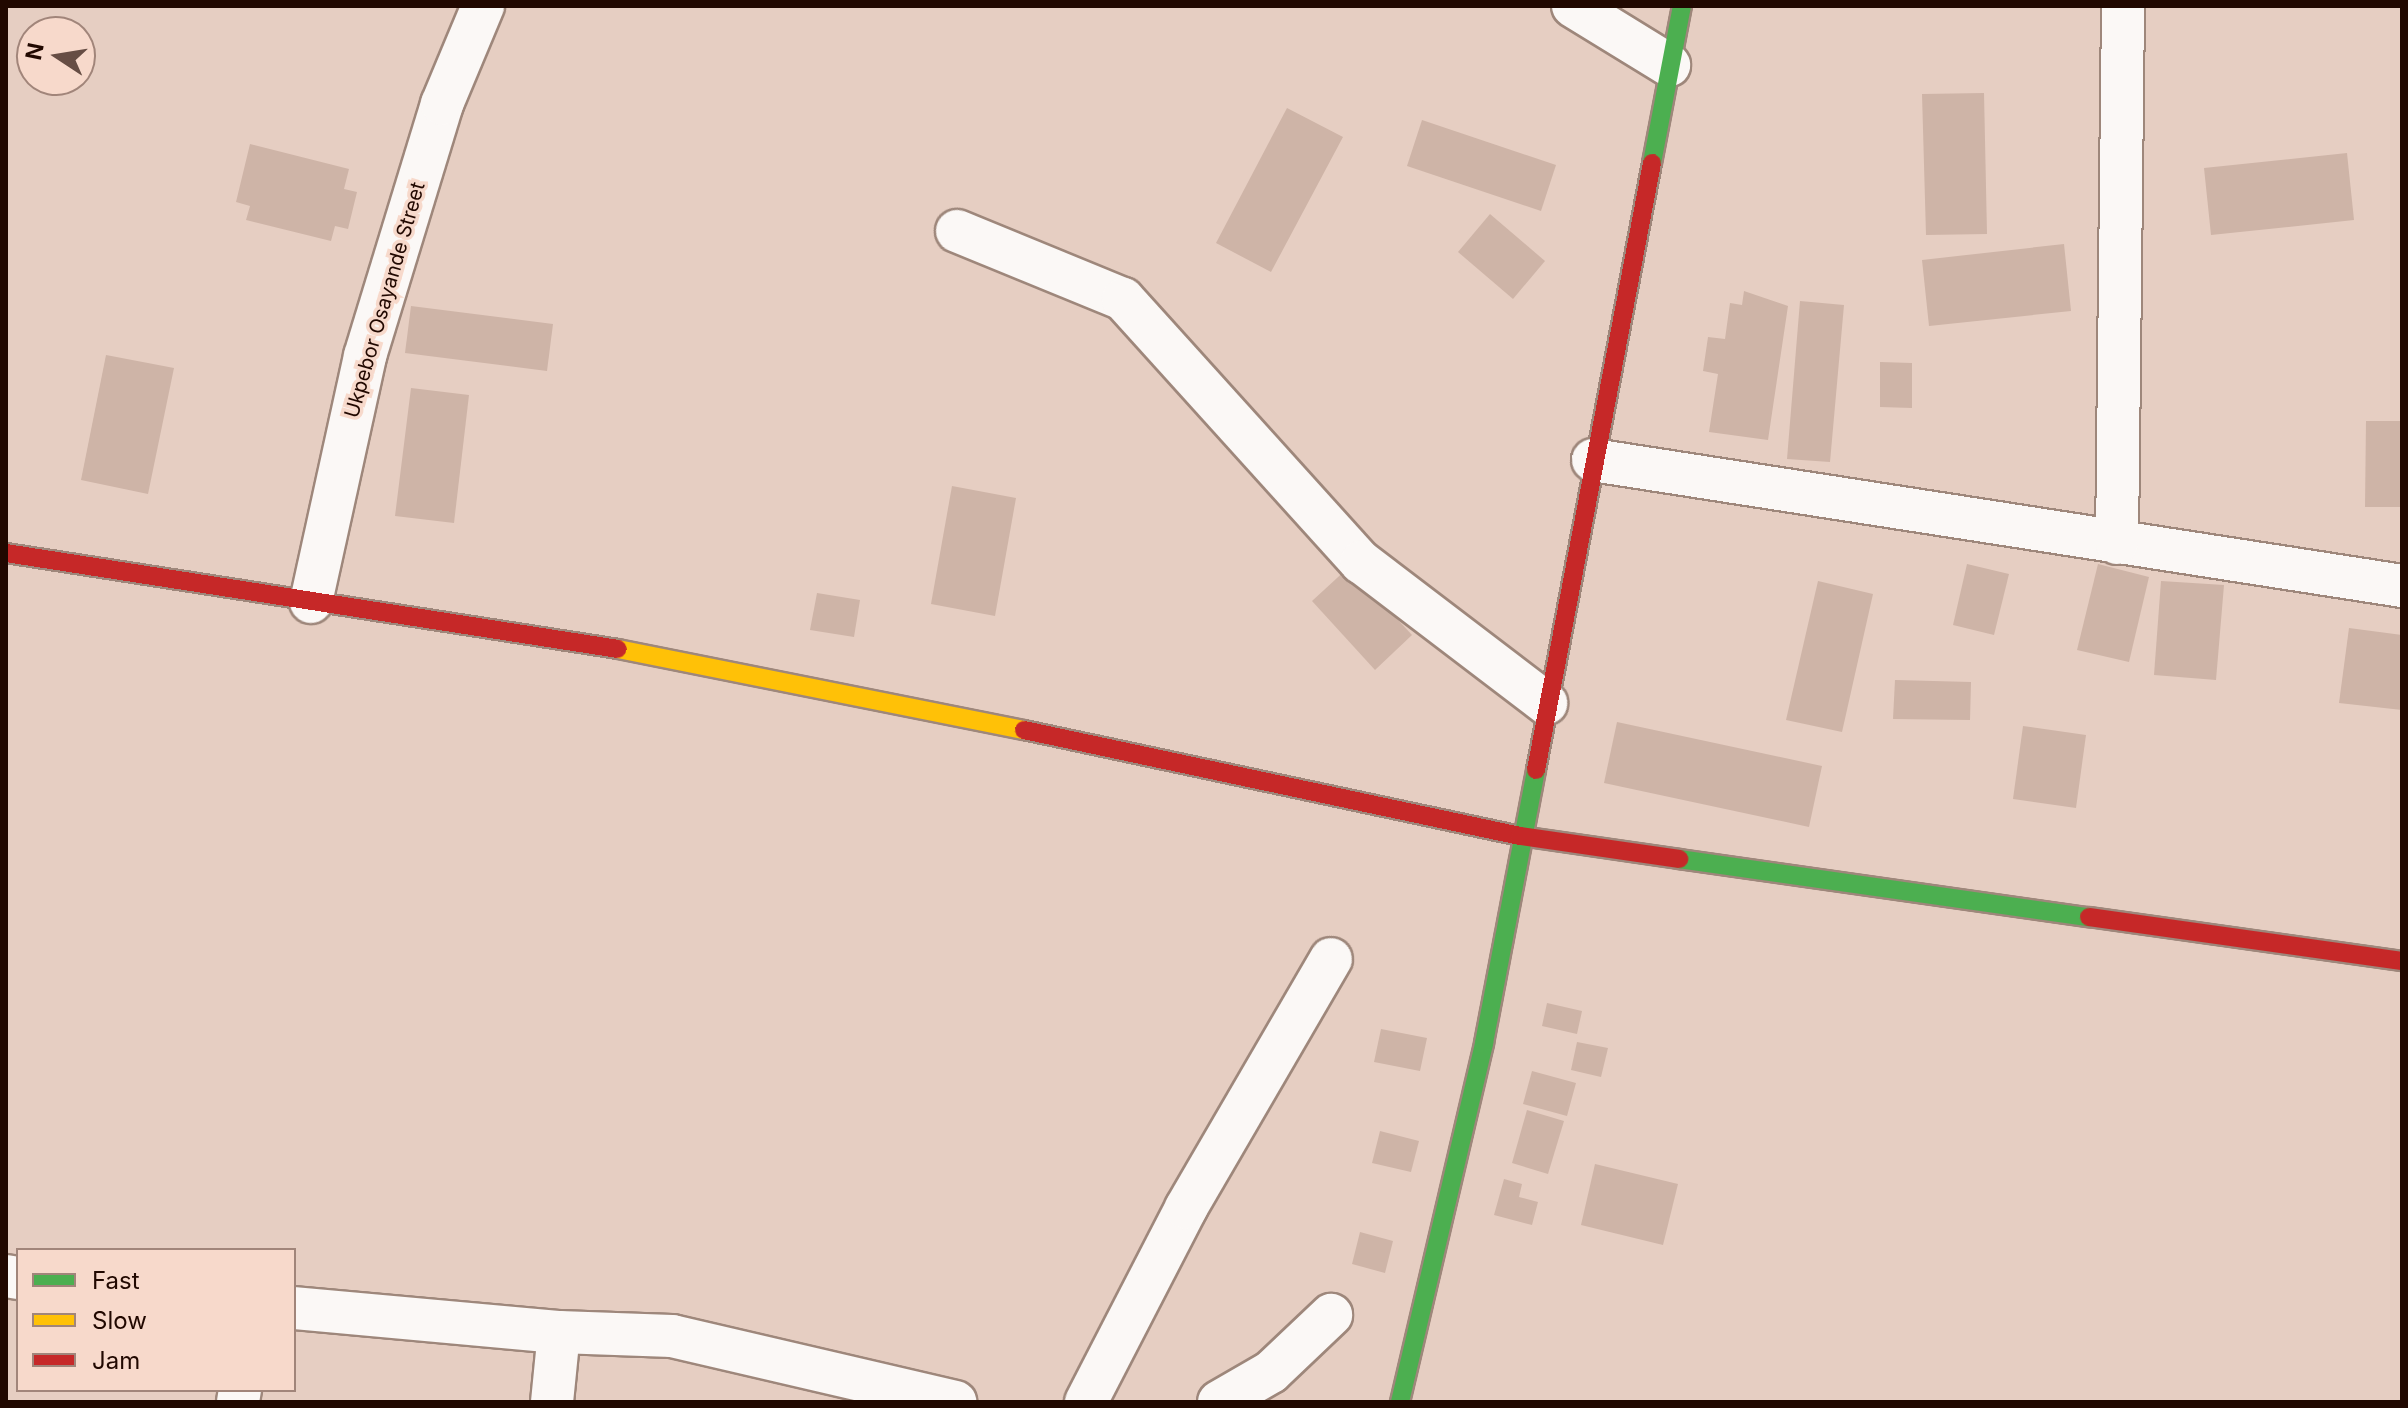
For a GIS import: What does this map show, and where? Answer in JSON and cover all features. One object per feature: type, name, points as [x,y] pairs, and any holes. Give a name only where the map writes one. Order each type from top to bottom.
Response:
[{"type":"street","name":"Ukpebor Osayande Street","points":[[311,602],[365,356],[442,104],[483,6]]},
{"type":"street","points":[[1573,6],[1669,65]]},
{"type":"street","points":[[1400,1402],[1484,1043],[1520,836],[1682,6]]},
{"type":"street","points":[[2117,543],[2123,6]]},
{"type":"street","points":[[957,231],[1123,299],[1361,562],[1546,703]]},
{"type":"street","points":[[1593,460],[2402,586]]},
{"type":"street","points":[[6,553],[722,665],[1520,836],[2402,961]]},
{"type":"street","points":[[1086,1402],[1186,1208],[1331,959]]},
{"type":"street","points":[[296,1308],[559,1332],[672,1336],[955,1402]]},
{"type":"street","points":[[1219,1402],[1271,1372],[1331,1315]]},
{"type":"street","points":[[552,1402],[559,1332]]},
{"type":"building","points":[[1984,93],[1987,234],[1926,235],[1922,94]]},
{"type":"building","points":[[1287,108],[1343,137],[1271,272],[1216,243]]},
{"type":"building","points":[[1422,120],[1556,165],[1541,211],[1407,166]]},
{"type":"building","points":[[250,144],[349,169],[344,189],[357,192],[348,229],[335,226],[331,241],[246,220],[250,206],[236,202]]},
{"type":"building","points":[[2347,153],[2354,220],[2211,235],[2204,168]]},
{"type":"building","points":[[1490,214],[1545,261],[1513,299],[1458,252]]},
{"type":"building","points":[[2064,244],[2071,311],[1929,326],[1922,260]]},
{"type":"building","points":[[1744,291],[1788,306],[1768,440],[1709,432],[1718,374],[1703,371],[1708,337],[1725,339],[1730,303],[1742,305]]},
{"type":"building","points":[[1800,301],[1844,305],[1830,462],[1787,459]]},
{"type":"building","points":[[411,306],[553,324],[547,371],[405,353]]},
{"type":"building","points":[[106,355],[174,368],[148,494],[81,480]]},
{"type":"building","points":[[1880,362],[1912,363],[1912,408],[1880,407]]},
{"type":"building","points":[[411,388],[469,395],[454,523],[395,516]]},
{"type":"building","points":[[2366,421],[2402,421],[2402,507],[2365,507]]},
{"type":"building","points":[[952,486],[1016,498],[995,616],[931,604]]},
{"type":"building","points":[[1967,564],[2009,574],[1994,635],[1953,625]]},
{"type":"building","points":[[2098,564],[2149,577],[2129,662],[2077,650]]},
{"type":"building","points":[[1349,567],[1412,635],[1375,670],[1312,601]]},
{"type":"building","points":[[1818,581],[1873,594],[1842,732],[1786,720]]},
{"type":"building","points":[[2161,581],[2224,585],[2216,680],[2154,675]]},
{"type":"building","points":[[817,593],[860,600],[854,637],[810,630]]},
{"type":"building","points":[[2349,628],[2402,635],[2402,710],[2339,703]]},
{"type":"building","points":[[1895,680],[1971,682],[1970,720],[1893,719]]},
{"type":"building","points":[[1617,722],[1822,766],[1809,827],[1604,783]]},
{"type":"building","points":[[2023,726],[2086,735],[2076,808],[2013,799]]},
{"type":"building","points":[[1547,1003],[1582,1011],[1577,1034],[1542,1026]]},
{"type":"building","points":[[1381,1029],[1427,1038],[1420,1071],[1374,1062]]},
{"type":"building","points":[[1577,1042],[1608,1048],[1601,1077],[1571,1070]]},
{"type":"building","points":[[1532,1071],[1576,1083],[1567,1116],[1523,1104]]},
{"type":"building","points":[[1527,1110],[1564,1121],[1548,1174],[1512,1163]]},
{"type":"building","points":[[1380,1131],[1419,1141],[1411,1172],[1372,1163]]},
{"type":"building","points":[[1595,1164],[1678,1184],[1663,1245],[1581,1225]]},
{"type":"building","points":[[1504,1179],[1522,1184],[1519,1197],[1538,1202],[1532,1225],[1494,1215]]},
{"type":"building","points":[[1360,1232],[1393,1241],[1385,1273],[1352,1264]]},
{"type":"traffic: fast","points":[[1652,163],[1682,6]]},
{"type":"traffic: fast","points":[[1400,1402],[1484,1043],[1536,770]]},
{"type":"traffic: fast","points":[[1679,859],[2089,917]]},
{"type":"traffic: slow","points":[[618,649],[1024,730]]},
{"type":"traffic: jam","points":[[1536,770],[1652,163]]},
{"type":"traffic: jam","points":[[6,553],[618,649]]},
{"type":"traffic: jam","points":[[1024,730],[1520,836],[1679,859]]},
{"type":"traffic: jam","points":[[2089,917],[2402,961]]}]
